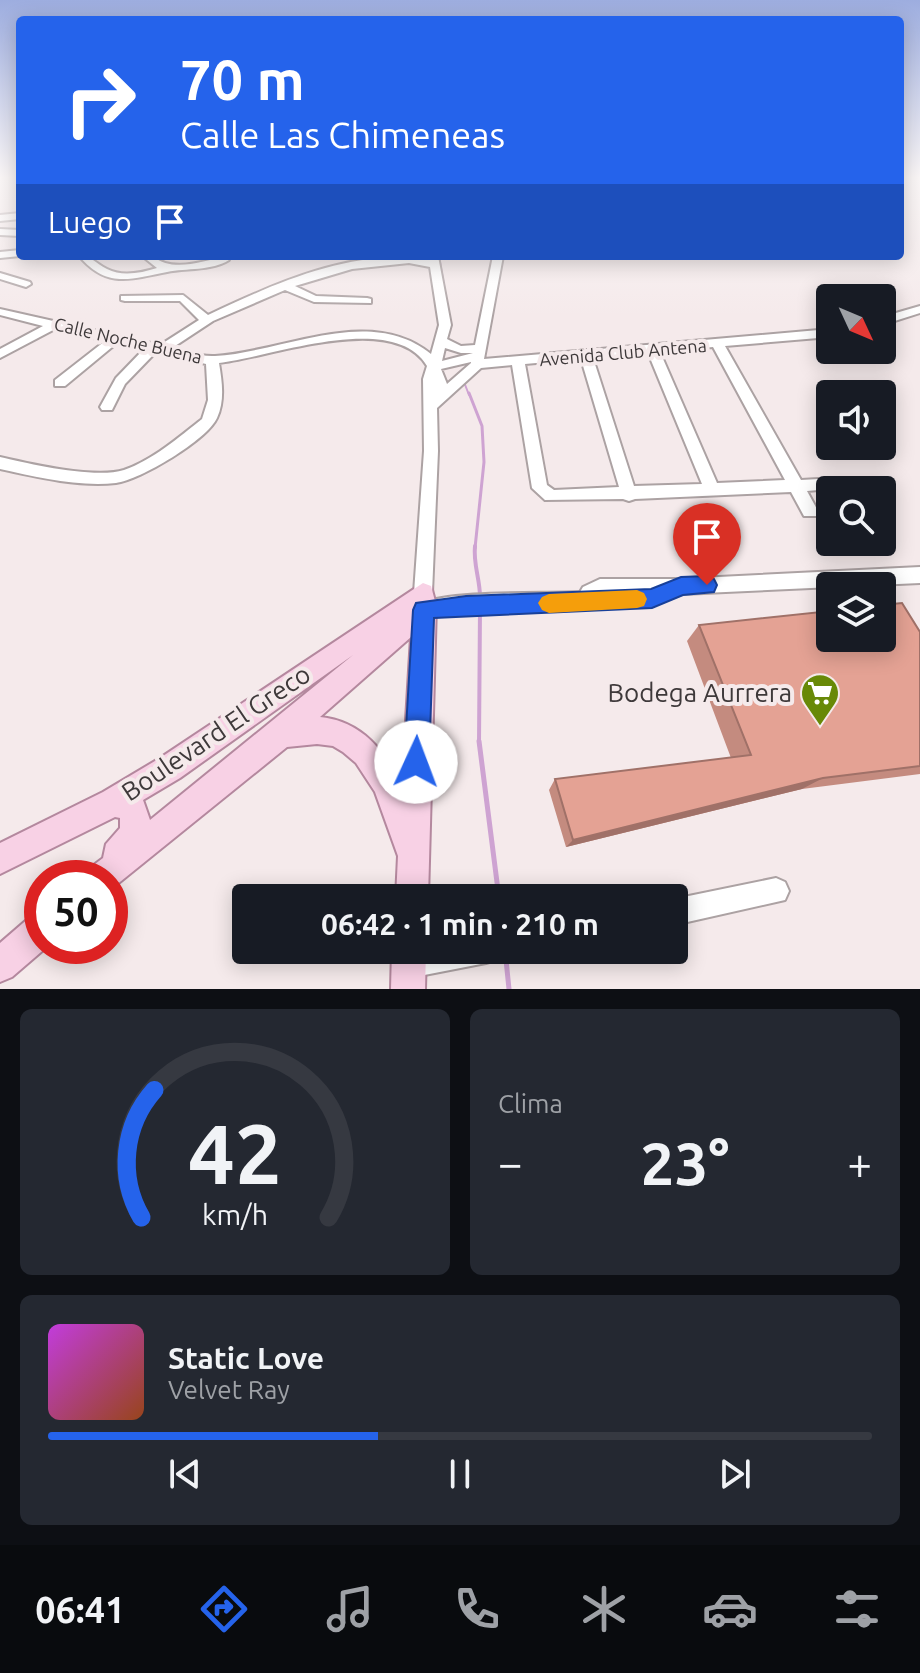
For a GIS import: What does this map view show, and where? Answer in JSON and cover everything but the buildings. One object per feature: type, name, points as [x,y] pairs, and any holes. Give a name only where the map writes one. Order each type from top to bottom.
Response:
[{"type":"main road","name":"Boulevard El Greco","points":[[0,859],[113,802],[424,601]]},
{"type":"main road","name":"Boulevard El Greco","points":[[124,860],[273,740],[424,601]]},
{"type":"main road","points":[[412,884],[424,601]]},
{"type":"main road","points":[[251,712],[273,740],[335,733],[370,756],[384,780],[413,855]]},
{"type":"main road","points":[[111,860],[134,834],[136,825],[128,804],[113,802]]},
{"type":"main road","points":[[0,965],[24,944]]},
{"type":"street","points":[[87,260],[94,269],[121,279],[224,260]]},
{"type":"street","points":[[150,260],[165,269]]},
{"type":"street","points":[[107,407],[111,393],[122,378],[158,348],[206,320],[287,287],[381,260]]},
{"type":"street","points":[[433,260],[444,310],[447,351],[472,358]]},
{"type":"street","points":[[431,406],[472,358],[497,260]]},
{"type":"street","points":[[0,276],[26,284]]},
{"type":"street","points":[[287,287],[314,299],[367,301]]},
{"type":"street","points":[[125,298],[183,298],[206,320]]},
{"type":"street","points":[[896,315],[920,307]]},
{"type":"street","name":"Calle Noche Buena","points":[[0,312],[212,361],[359,333],[408,341],[435,366]]},
{"type":"street","points":[[0,354],[53,325]]},
{"type":"street","name":"Avenida Club Antena","points":[[435,366],[472,358],[816,332]]},
{"type":"street","name":"Avenida Club Antena","points":[[472,358],[518,362],[816,333]]},
{"type":"street","points":[[60,383],[114,340]]},
{"type":"street","points":[[445,343],[470,351],[472,358]]},
{"type":"street","points":[[445,343],[430,379],[424,601],[466,605],[588,602],[652,598],[681,586],[920,575]]},
{"type":"street","points":[[718,344],[810,511]]},
{"type":"street","points":[[653,349],[713,491]]},
{"type":"street","points":[[586,355],[629,495]]},
{"type":"street","points":[[0,463],[38,471],[119,477],[140,469],[208,422],[213,411],[215,382],[212,361]]},
{"type":"street","points":[[518,362],[543,493],[564,498],[816,486]]},
{"type":"street","points":[[435,366],[444,393]]},
{"type":"street","points":[[688,909],[776,891]]},
{"type":"waterway","points":[[440,260],[447,303]]},
{"type":"waterway","points":[[464,382],[469,395]]},
{"type":"waterway","points":[[469,393],[482,426],[484,462],[475,548]]},
{"type":"waterway","points":[[475,548],[480,597]]},
{"type":"waterway","points":[[479,741],[480,608]]},
{"type":"waterway","points":[[479,741],[497,884]]},
{"type":"waterway","points":[[506,964],[509,989]]},
{"type":"slow traffic","points":[[549,603],[637,599]]},
{"type":"place","name":"Bodega Aurrera","points":[[820,727]]},
{"type":"route","points":[[416,762],[424,610],[466,605],[652,598],[681,586],[707,585]]}]
